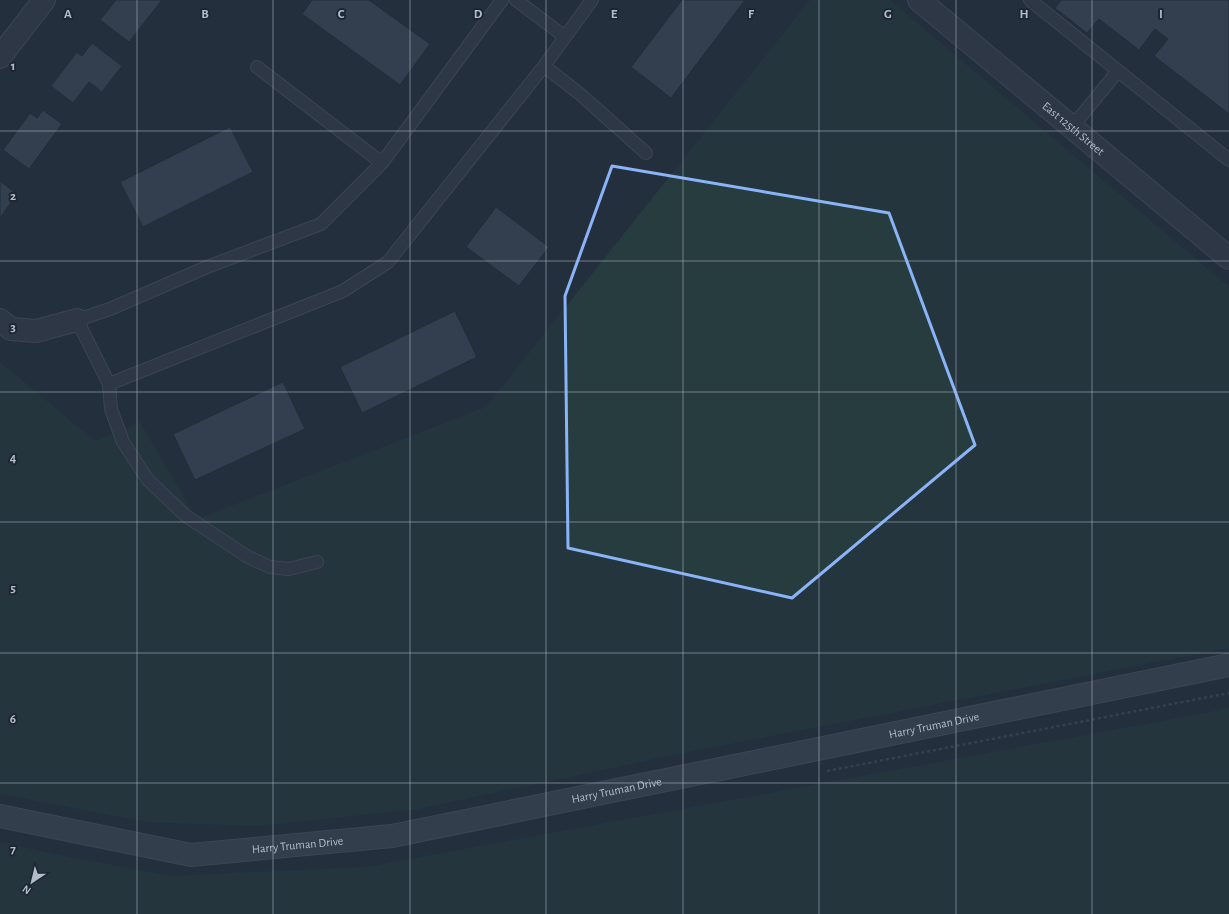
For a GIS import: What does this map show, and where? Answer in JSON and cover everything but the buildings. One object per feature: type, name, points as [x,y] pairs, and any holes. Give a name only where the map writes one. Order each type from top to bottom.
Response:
[{"type":"main road","name":"Harry Truman Drive","points":[[0,816],[191,855],[392,836],[1229,665]]},
{"type":"street","points":[[0,57],[44,0]]},
{"type":"street","name":"East 125th Street","points":[[919,0],[1072,127],[1227,251]]},
{"type":"street","points":[[0,320],[11,329],[36,331],[77,320]]},
{"type":"lane","points":[[317,562],[289,568],[270,567],[248,557],[186,516],[148,480],[123,442],[111,409],[109,384],[77,320],[110,309],[207,267],[321,224],[382,162],[502,0]]},
{"type":"lane","points":[[516,0],[565,37]]},
{"type":"lane","points":[[109,384],[343,291],[388,262],[544,66],[592,0]]},
{"type":"lane","points":[[1030,0],[1229,160]]},
{"type":"lane","points":[[544,66],[580,94],[646,153]]},
{"type":"lane","points":[[257,67],[382,162]]},
{"type":"lane","points":[[1072,127],[1118,71]]},
{"type":"highlighted area","points":[[612,166],[889,213],[975,445],[792,598],[568,548],[565,296]]},
{"type":"green space","points":[[810,0],[890,0],[1229,287],[1229,648],[688,752],[418,809],[258,826],[147,822],[0,794],[0,362],[95,441],[140,422],[197,519],[486,407]]},
{"type":"green space","points":[[1229,707],[1229,914],[0,914],[0,842],[54,854],[171,876],[366,867],[1211,712]]}]
